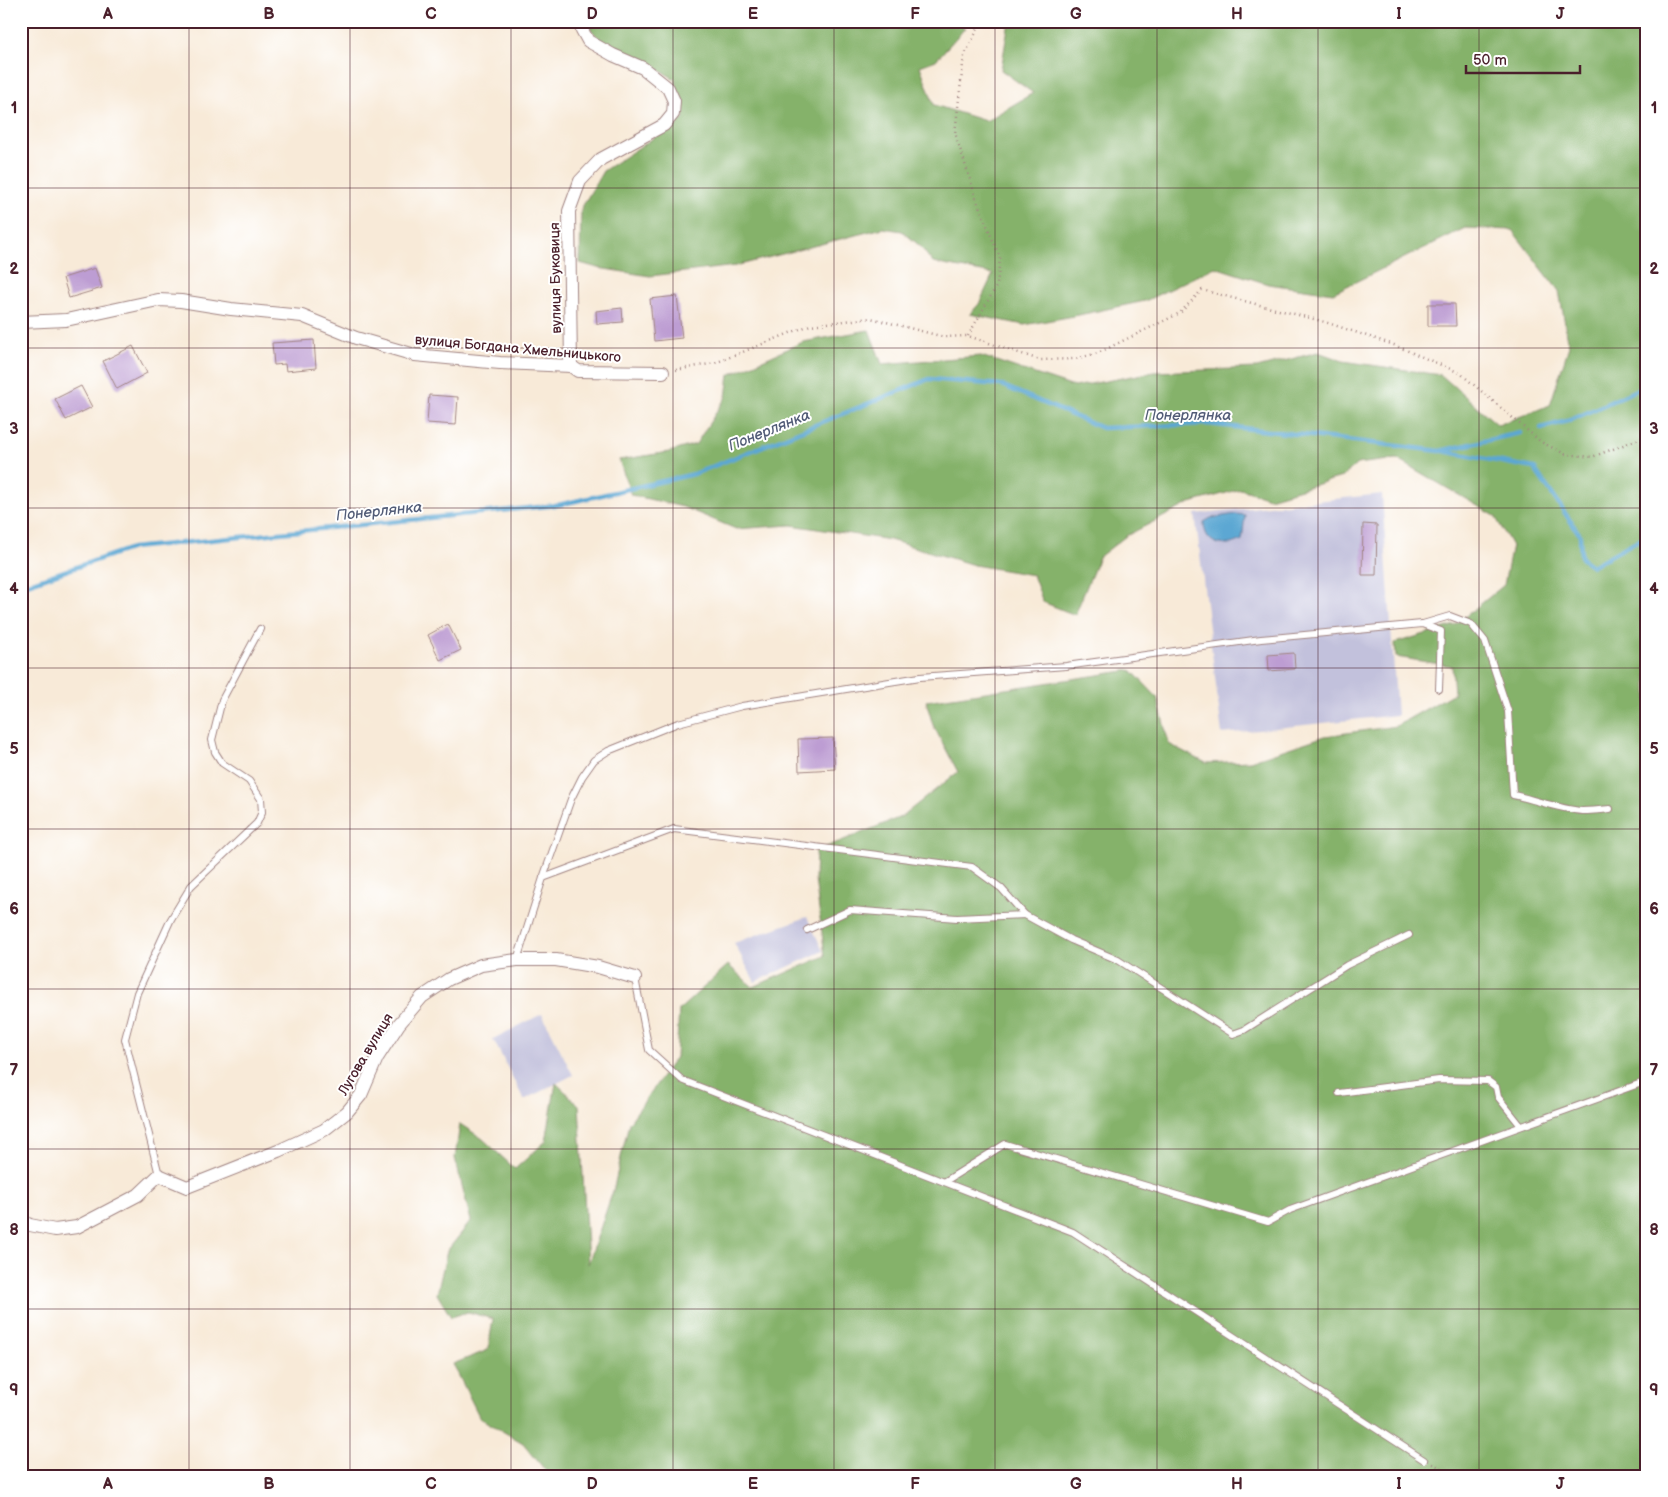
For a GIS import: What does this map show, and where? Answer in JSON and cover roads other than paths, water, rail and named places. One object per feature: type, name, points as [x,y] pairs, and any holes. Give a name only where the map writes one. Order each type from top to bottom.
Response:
[{"type":"street","name":"вулиця Буковиця","points":[[571,366],[569,211],[580,181],[601,159],[664,125],[673,114],[674,101],[668,88],[643,68],[613,55],[588,40],[582,30],[582,21]]},
{"type":"street","name":"вулиця Богдана Хмельницького","points":[[21,322],[66,320],[158,300],[180,301],[231,310],[302,316],[356,338],[415,355],[500,363],[571,366],[578,371],[662,372]]},
{"type":"street","name":"Лугова вулиця","points":[[159,1176],[187,1187],[278,1151],[324,1130],[347,1112],[361,1095],[377,1058],[394,1031],[422,997],[449,979],[481,965],[517,960],[556,960],[598,967],[635,978]]},
{"type":"street","points":[[21,1222],[55,1230],[77,1227],[138,1194],[159,1176]]},
{"type":"lane","points":[[517,960],[543,878],[572,799],[582,777],[594,760],[608,751],[678,723],[742,706],[920,677],[1066,666],[1261,639],[1422,624],[1450,616],[1471,624],[1485,641],[1508,711],[1513,795],[1584,811],[1610,809]]},
{"type":"lane","points":[[1422,624],[1441,631],[1439,689]]},
{"type":"lane","points":[[159,1176],[125,1038],[137,993],[170,919],[191,886],[257,824],[262,812],[261,799],[249,781],[222,763],[215,752],[212,740],[222,700],[260,629]]},
{"type":"lane","points":[[543,878],[674,830],[972,867],[1001,888],[1025,915],[1071,940],[1118,960],[1233,1034],[1244,1030],[1347,965],[1409,934]]},
{"type":"lane","points":[[807,930],[850,910],[957,918],[1025,915]]},
{"type":"lane","points":[[635,978],[649,1050],[682,1080],[1073,1232],[1424,1460]]},
{"type":"lane","points":[[1339,1093],[1439,1080],[1488,1081],[1496,1086],[1498,1097],[1521,1126]]},
{"type":"lane","points":[[944,1182],[1005,1144],[1268,1222],[1290,1210],[1647,1081]]},
{"type":"water","points":[[1236,514],[1245,515],[1242,540],[1235,543],[1222,544],[1216,543],[1207,536],[1204,522],[1211,518]]},
{"type":"waterway","name":"Понерлянка","points":[[21,586],[132,548],[558,505],[694,474],[929,379],[1001,385],[1102,428],[1208,424],[1440,451],[1520,433]]},
{"type":"waterway","name":"Понерлянка","points":[[1541,428],[1571,420],[1647,385]]},
{"type":"waterway","points":[[1443,451],[1534,468],[1580,535],[1581,558],[1592,566],[1647,535]]}]
